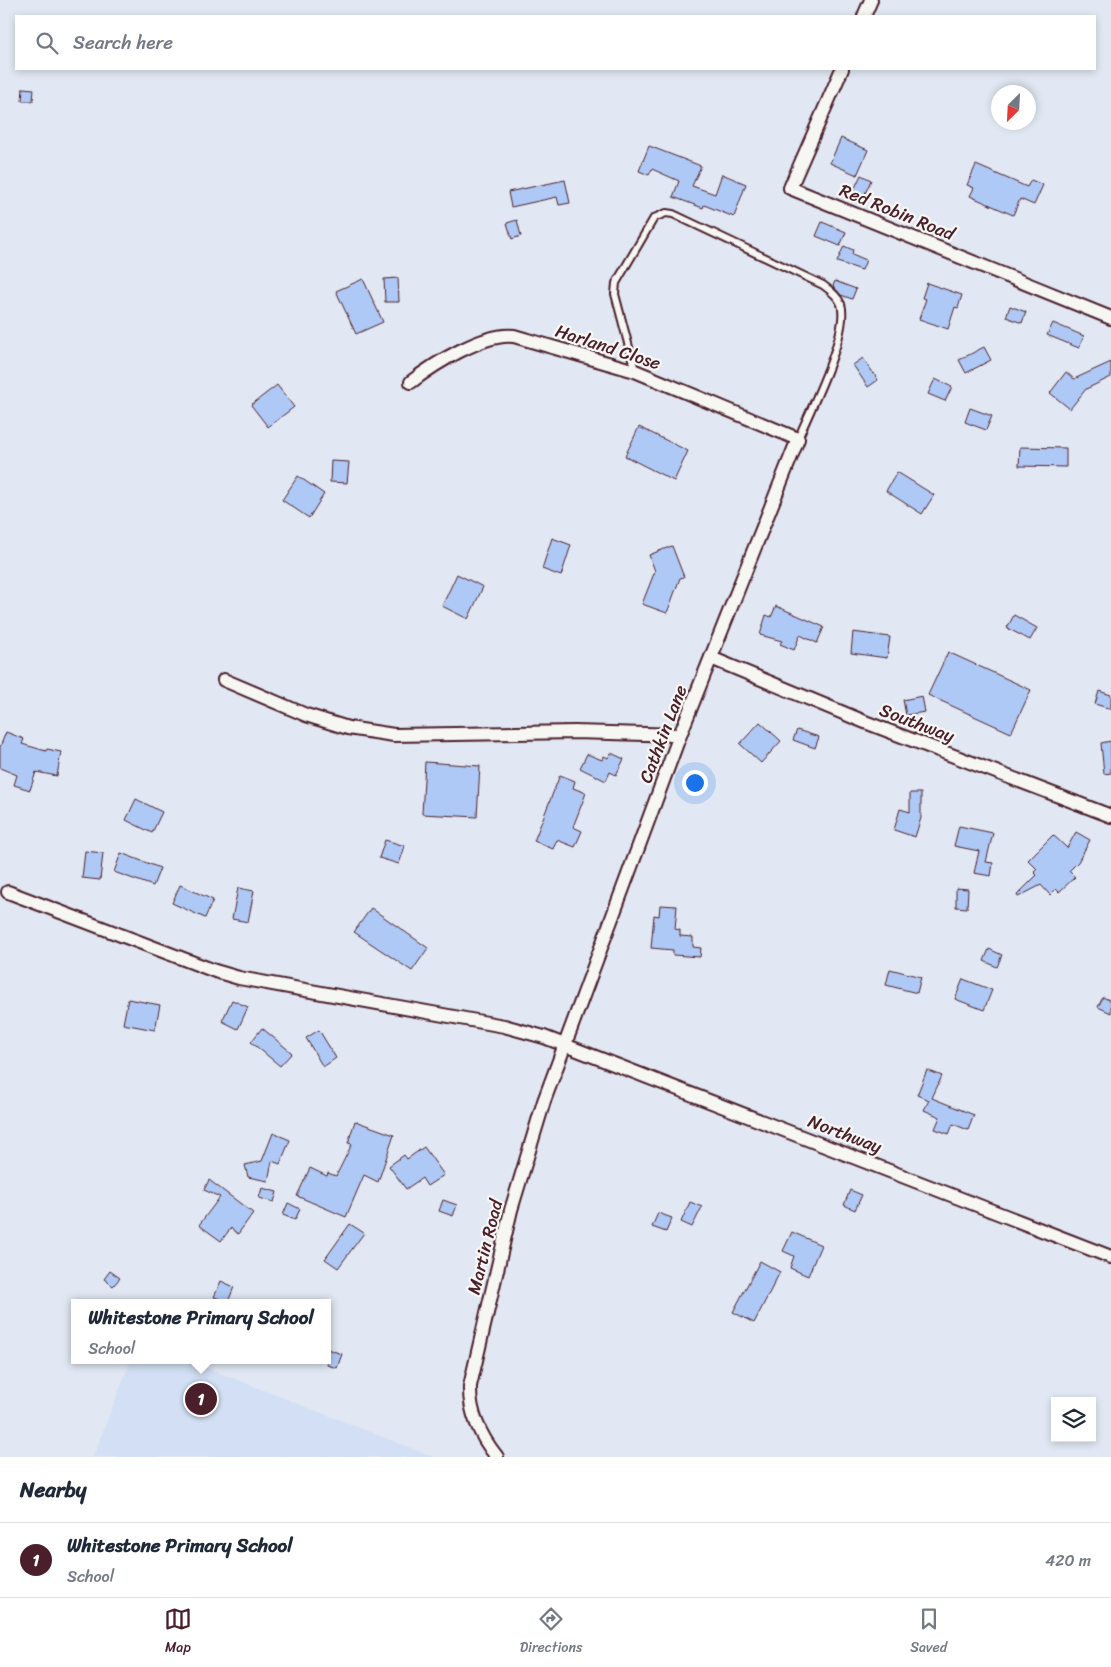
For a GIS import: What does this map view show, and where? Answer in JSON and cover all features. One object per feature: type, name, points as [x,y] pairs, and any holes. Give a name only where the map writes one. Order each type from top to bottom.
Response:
[{"type":"street","points":[[864,15],[871,0]]},
{"type":"street","name":"Red Robin Road","points":[[842,70],[790,188],[1111,318]]},
{"type":"street","name":"Harland Close","points":[[411,382],[426,370],[444,360],[488,339],[507,335],[635,371],[798,439]]},
{"type":"street","name":"Cathkin Lane","points":[[565,1044],[680,735],[798,439]]},
{"type":"street","name":"Southway","points":[[711,658],[865,722],[1111,816]]},
{"type":"street","points":[[224,680],[306,715],[348,728],[394,735],[575,732],[680,735]]},
{"type":"street","name":"Northway","points":[[8,892],[215,971],[239,978],[528,1031],[1111,1257]]},
{"type":"street","name":"Martin Road","points":[[497,1457],[487,1444],[471,1407],[470,1386],[511,1210],[544,1100],[565,1044]]},
{"type":"lane","points":[[635,371],[615,294],[616,283],[654,218],[666,213],[673,214],[823,285],[837,297],[842,312],[840,335],[798,439]]},
{"type":"shaded area","points":[[129,1364],[197,1364],[434,1457],[93,1457]]},
{"type":"building","points":[[23,88],[34,89],[33,101],[22,101]]},
{"type":"building","points":[[841,138],[868,150],[857,175],[830,163]]},
{"type":"building","points":[[649,146],[701,166],[692,186],[715,194],[722,174],[746,184],[734,217],[704,205],[703,208],[673,197],[679,181],[652,169],[649,175],[639,171]]},
{"type":"building","points":[[976,165],[1027,187],[1031,180],[1043,185],[1034,205],[1020,199],[1013,215],[970,196],[974,188],[967,185]]},
{"type":"building","points":[[861,175],[871,180],[861,203],[850,198]]},
{"type":"building","points":[[565,180],[570,203],[559,205],[557,197],[511,207],[508,192]]},
{"type":"building","points":[[517,220],[521,236],[512,239],[507,223]]},
{"type":"building","points":[[822,222],[846,232],[840,246],[816,236]]},
{"type":"building","points":[[844,246],[853,250],[852,254],[866,260],[862,270],[837,262]]},
{"type":"building","points":[[398,278],[399,302],[385,302],[384,279]]},
{"type":"building","points":[[363,279],[383,322],[356,334],[336,291]]},
{"type":"building","points":[[835,281],[856,289],[852,299],[841,295],[833,286]]},
{"type":"building","points":[[927,283],[962,295],[958,308],[955,307],[948,329],[919,319],[926,299],[922,298]]},
{"type":"building","points":[[1010,306],[1026,312],[1022,323],[1006,317]]},
{"type":"building","points":[[1053,323],[1084,336],[1079,348],[1047,335]]},
{"type":"building","points":[[984,347],[991,360],[966,373],[959,360]]},
{"type":"building","points":[[863,358],[878,380],[868,387],[853,365]]},
{"type":"building","points":[[1111,362],[1111,377],[1086,389],[1070,409],[1050,393],[1066,372],[1074,379]]},
{"type":"building","points":[[935,379],[952,387],[945,401],[928,394]]},
{"type":"building","points":[[277,385],[294,407],[268,427],[251,405]]},
{"type":"building","points":[[970,408],[992,416],[986,430],[965,422]]},
{"type":"building","points":[[639,427],[688,451],[674,481],[625,456]]},
{"type":"building","points":[[1020,447],[1066,448],[1066,467],[1019,466]]},
{"type":"building","points":[[331,461],[349,462],[347,483],[330,482]]},
{"type":"building","points":[[897,472],[934,495],[922,514],[886,491]]},
{"type":"building","points":[[298,476],[324,494],[309,518],[282,500]]},
{"type":"building","points":[[552,538],[571,545],[561,576],[542,569]]},
{"type":"building","points":[[672,546],[684,577],[680,578],[667,613],[642,604],[655,571],[649,555]]},
{"type":"building","points":[[457,574],[483,587],[468,619],[442,606]]},
{"type":"building","points":[[776,606],[824,627],[817,643],[800,635],[794,650],[780,644],[782,641],[760,635],[766,615],[771,617]]},
{"type":"building","points":[[1014,615],[1037,628],[1030,640],[1007,628]]},
{"type":"building","points":[[853,632],[890,637],[887,658],[851,653]]},
{"type":"building","points":[[948,652],[1031,690],[1011,733],[928,695]]},
{"type":"building","points":[[1099,691],[1111,695],[1111,709],[1095,704]]},
{"type":"building","points":[[922,696],[925,712],[906,715],[903,700]]},
{"type":"building","points":[[760,722],[781,741],[761,763],[740,744]]},
{"type":"building","points":[[797,730],[819,737],[815,748],[793,740]]},
{"type":"building","points":[[6,732],[24,739],[22,744],[46,751],[47,749],[61,752],[57,776],[36,772],[30,790],[14,785],[17,775],[0,768],[0,747]]},
{"type":"building","points":[[1111,741],[1111,773],[1104,774],[1101,743]]},
{"type":"building","points":[[611,753],[624,759],[616,775],[610,772],[606,781],[580,768],[587,754],[602,760],[604,756],[608,758]]},
{"type":"building","points":[[425,762],[480,766],[477,817],[422,814]]},
{"type":"building","points":[[560,775],[575,781],[573,788],[586,793],[573,827],[582,831],[575,847],[557,840],[553,849],[534,841]]},
{"type":"building","points":[[910,793],[921,793],[921,818],[915,837],[894,830],[900,809],[910,812]]},
{"type":"building","points":[[136,799],[162,812],[152,833],[126,820]]},
{"type":"building","points":[[959,826],[993,833],[986,862],[993,863],[991,876],[974,873],[979,851],[954,846]]},
{"type":"building","points":[[1076,832],[1090,840],[1078,862],[1069,871],[1075,877],[1059,892],[1056,889],[1050,895],[1041,885],[1018,897],[1017,895],[1037,875],[1034,872],[1037,869],[1028,860],[1053,835],[1067,848]]},
{"type":"building","points":[[385,840],[405,846],[399,864],[379,858]]},
{"type":"building","points":[[85,851],[103,853],[100,880],[82,878]]},
{"type":"building","points":[[121,853],[160,868],[153,886],[114,872]]},
{"type":"building","points":[[180,885],[213,900],[205,918],[172,903]]},
{"type":"building","points":[[238,888],[254,891],[248,922],[232,919]]},
{"type":"building","points":[[956,888],[968,889],[967,908],[956,907]]},
{"type":"building","points":[[660,905],[677,906],[675,929],[680,930],[680,936],[693,937],[693,947],[701,948],[700,957],[673,955],[673,950],[651,948],[654,915],[659,916]]},
{"type":"building","points":[[371,908],[428,948],[412,971],[354,932]]},
{"type":"building","points":[[989,949],[1002,955],[997,967],[984,961]]},
{"type":"building","points":[[890,969],[921,977],[917,993],[886,985]]},
{"type":"building","points":[[963,979],[992,990],[984,1010],[955,999]]},
{"type":"building","points":[[1103,997],[1111,1001],[1111,1013],[1098,1007]]},
{"type":"building","points":[[128,999],[160,1005],[155,1030],[123,1024]]},
{"type":"building","points":[[232,1000],[248,1007],[238,1029],[222,1021]]},
{"type":"building","points":[[262,1028],[292,1053],[280,1066],[251,1042]]},
{"type":"building","points":[[319,1030],[336,1058],[323,1067],[306,1038]]},
{"type":"building","points":[[927,1070],[942,1076],[932,1098],[974,1115],[968,1130],[953,1124],[949,1134],[935,1129],[940,1117],[924,1110],[929,1100],[917,1095]]},
{"type":"building","points":[[355,1121],[394,1135],[378,1182],[364,1175],[346,1217],[297,1196],[310,1168],[327,1176],[328,1173],[336,1176],[352,1144],[348,1143]]},
{"type":"building","points":[[273,1133],[290,1140],[280,1164],[272,1161],[268,1181],[248,1177],[245,1165],[262,1161]]},
{"type":"building","points":[[424,1147],[444,1175],[427,1186],[422,1178],[406,1189],[389,1166],[404,1155],[407,1159]]},
{"type":"building","points":[[209,1180],[253,1213],[238,1234],[231,1228],[221,1241],[199,1225],[220,1197],[204,1190]]},
{"type":"building","points":[[262,1188],[277,1192],[274,1202],[259,1198]]},
{"type":"building","points":[[850,1190],[862,1195],[855,1210],[844,1205]]},
{"type":"building","points":[[443,1200],[457,1205],[453,1216],[439,1211]]},
{"type":"building","points":[[690,1202],[702,1207],[692,1227],[681,1222]]},
{"type":"building","points":[[288,1203],[300,1209],[295,1220],[283,1215]]},
{"type":"building","points":[[658,1213],[672,1218],[666,1232],[652,1227]]},
{"type":"building","points":[[350,1224],[364,1233],[338,1268],[325,1259]]},
{"type":"building","points":[[792,1232],[821,1245],[808,1276],[790,1268],[794,1256],[783,1251]]},
{"type":"building","points":[[760,1261],[780,1272],[754,1323],[733,1312]]},
{"type":"building","points":[[110,1271],[120,1278],[113,1286],[104,1279]]},
{"type":"building","points":[[221,1281],[234,1287],[229,1299],[214,1297]]},
{"type":"building","points":[[331,1350],[342,1354],[337,1368],[327,1365],[331,1364]]},
{"type":"place","name":"Whitestone Primary School","points":[[201,1399]]}]
